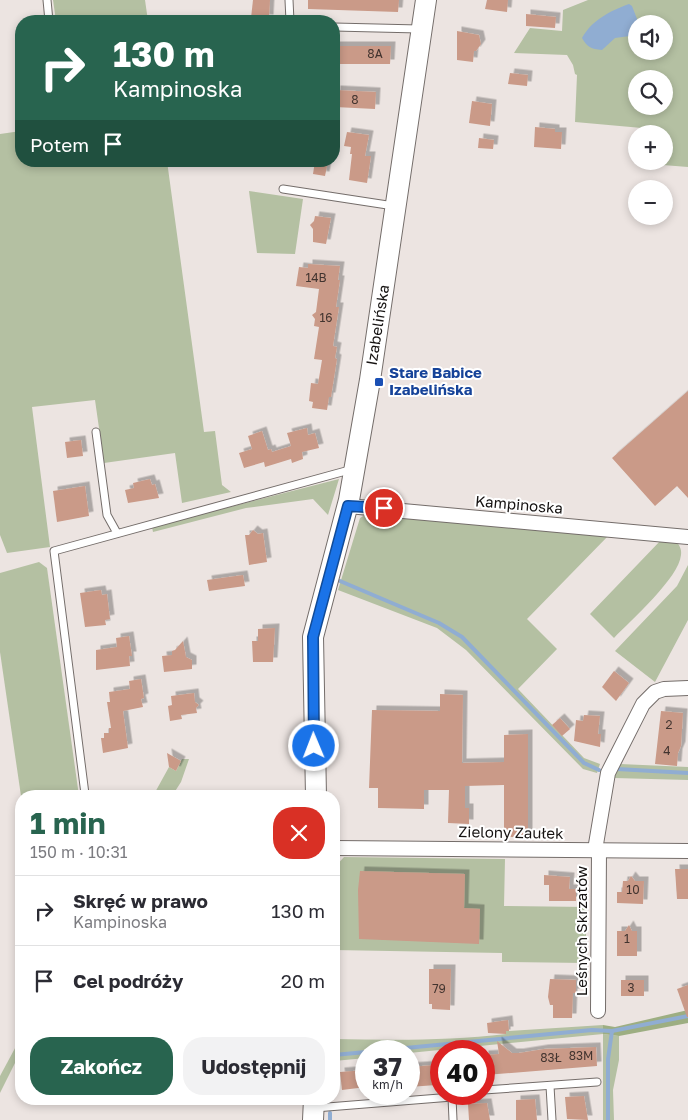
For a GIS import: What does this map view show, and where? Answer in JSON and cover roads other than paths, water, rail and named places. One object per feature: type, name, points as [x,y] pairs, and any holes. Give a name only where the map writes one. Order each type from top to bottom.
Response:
[{"type":"street","name":"Izabelińska","points":[[316,790],[313,637],[348,506],[396,206],[426,0]]},
{"type":"street","name":"Kampinoska","points":[[348,506],[688,537]]},
{"type":"street","name":"Leśnych Skrzatów","points":[[598,1011],[597,850],[608,773],[643,704],[655,692],[664,689],[688,688]]},
{"type":"street","name":"Zielony Zaułek","points":[[340,848],[688,851]]},
{"type":"lane","points":[[47,0],[48,15]]},
{"type":"lane","points":[[289,0],[290,15]]},
{"type":"lane","points":[[340,27],[422,29]]},
{"type":"lane","points":[[283,189],[396,206]]},
{"type":"lane","points":[[96,432],[107,515],[117,533]]},
{"type":"lane","points":[[84,790],[54,551],[354,468]]},
{"type":"lane","points":[[495,1089],[597,1082]]},
{"type":"lane","points":[[550,1086],[552,1120]]},
{"type":"lane","points":[[314,1109],[430,1097]]},
{"type":"lane","points":[[453,1120],[454,1105]]},
{"type":"water","points":[[629,4],[632,6],[636,15],[628,15],[628,36],[615,38],[602,50],[592,48],[586,44],[582,38],[591,26],[615,10]]},
{"type":"waterway","points":[[340,581],[439,623],[462,637],[584,763],[599,770]]},
{"type":"waterway","points":[[617,769],[688,773]]},
{"type":"waterway","points":[[420,1047],[592,1030],[612,1031],[688,1016]]},
{"type":"waterway","points":[[608,1120],[608,1059],[612,1031]]},
{"type":"waterway","points":[[340,1054],[355,1053]]},
{"type":"waterway","points":[[330,1113],[330,1120]]},
{"type":"place","name":"Stare Babice Izabelińska","points":[[379,382]]}]
